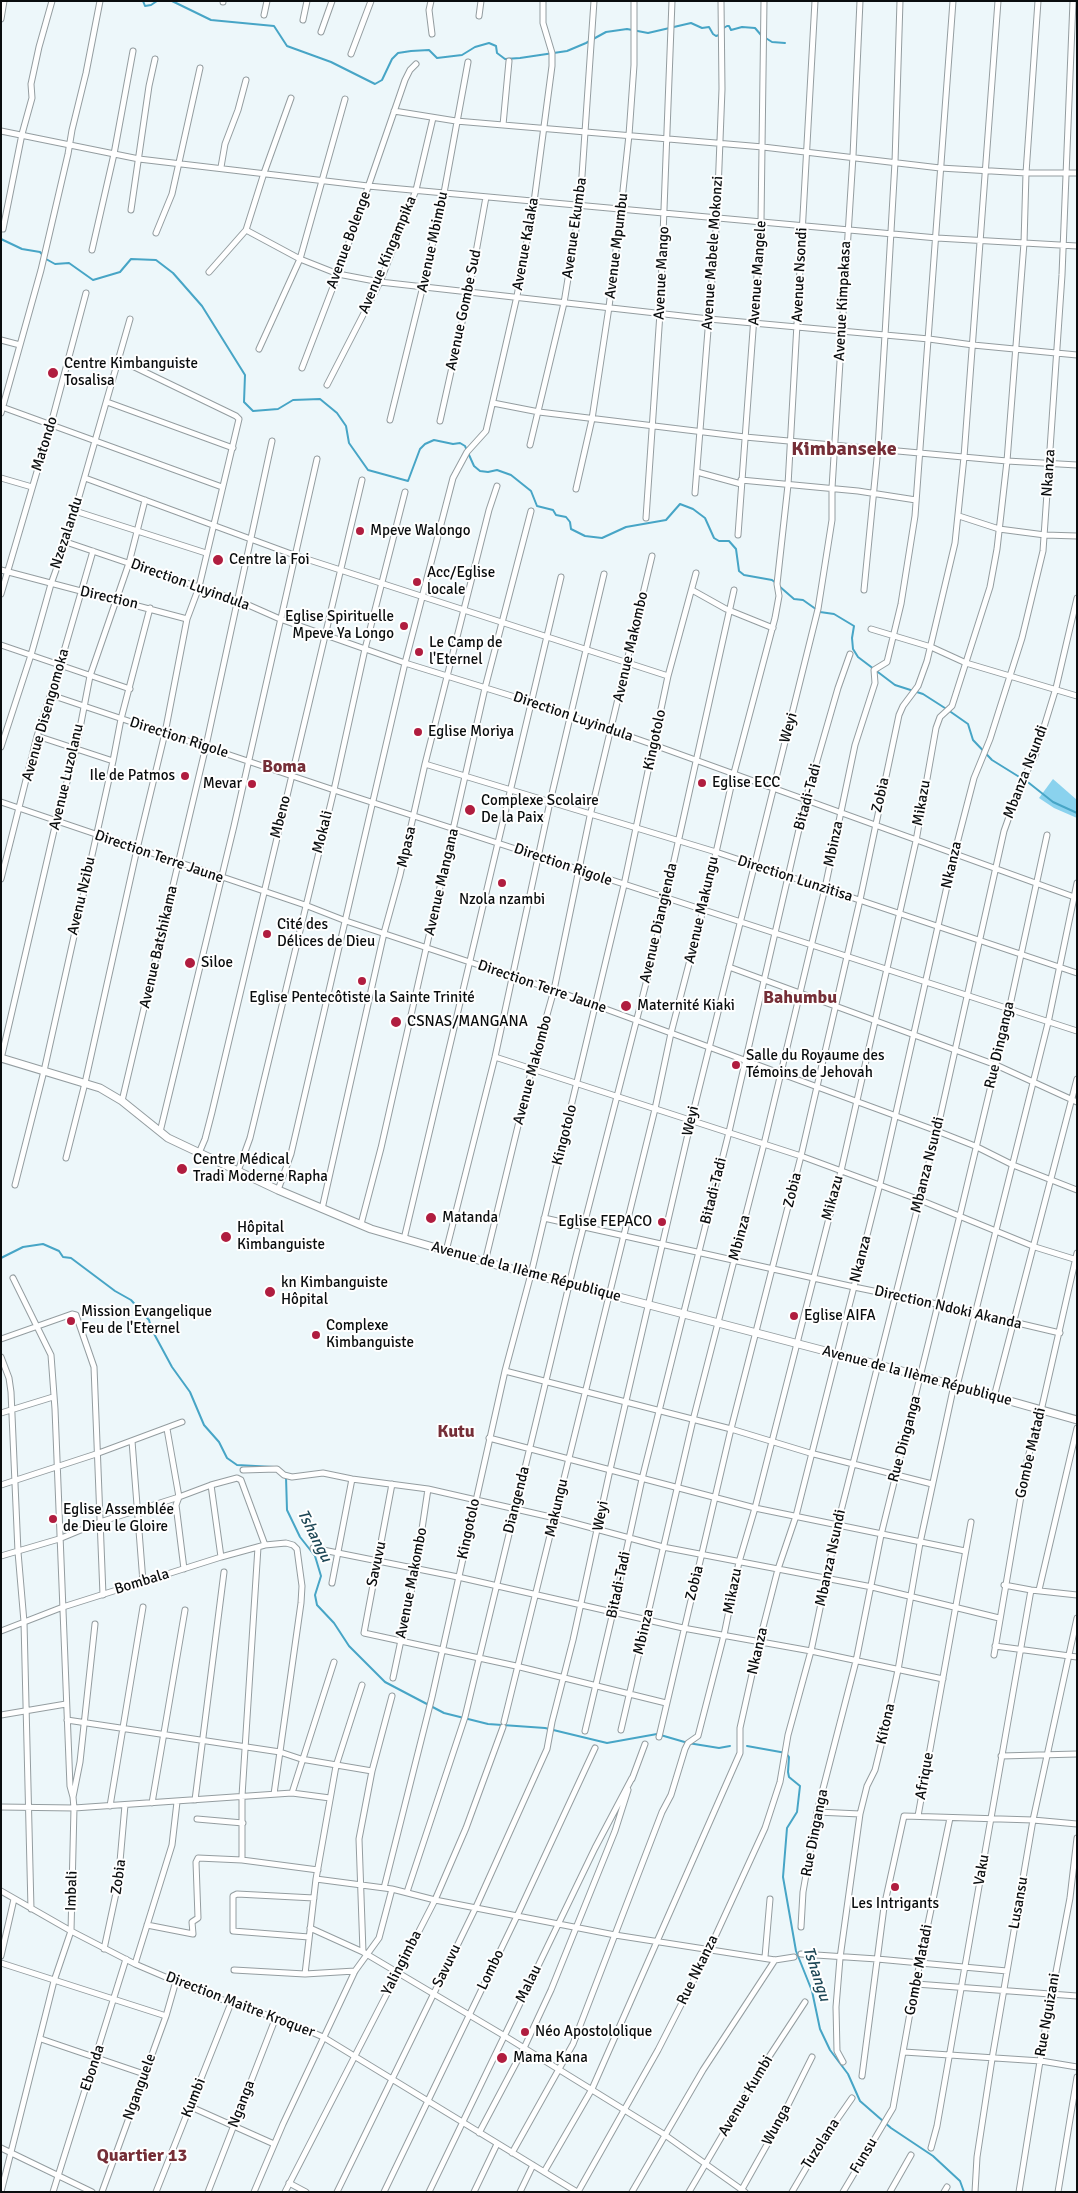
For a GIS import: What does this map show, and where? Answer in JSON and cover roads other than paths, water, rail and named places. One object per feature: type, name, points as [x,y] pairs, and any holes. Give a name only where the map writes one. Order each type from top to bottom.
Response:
[{"type":"street","points":[[1,19],[4,1]]},
{"type":"street","points":[[3,229],[22,134],[32,98],[31,84],[52,1]]},
{"type":"street","points":[[100,1],[41,270],[2,409],[51,424],[222,487]]},
{"type":"street","points":[[264,15],[267,1]]},
{"type":"street","points":[[303,20],[306,1]]},
{"type":"street","points":[[321,32],[332,1]]},
{"type":"street","points":[[351,54],[371,1]]},
{"type":"street","points":[[431,1],[429,10],[432,34]]},
{"type":"street","points":[[479,16],[481,1]]},
{"type":"street","name":"Avenue Kalaka","points":[[278,1190],[291,1154],[422,596],[456,470],[467,452],[486,431],[517,296],[534,202],[552,66],[552,53],[543,23],[543,1]]},
{"type":"street","name":"Avenue Mpumbu","points":[[576,489],[592,420],[610,307],[622,209],[634,65],[634,1]]},
{"type":"street","name":"Avenue Mango","points":[[646,518],[660,313],[672,1]]},
{"type":"street","name":"Avenue Mabele Mokonzi","points":[[696,493],[717,217],[720,143],[721,1]]},
{"type":"street","name":"Avenue Mangele","points":[[738,535],[761,221],[764,1]]},
{"type":"street","name":"Avenue Nsondi","points":[[784,525],[808,153],[815,1]]},
{"type":"street","name":"Avenue Kimpakasa","points":[[832,520],[832,488],[853,156],[860,1]]},
{"type":"street","points":[[864,590],[878,448],[885,335],[895,162],[900,1]]},
{"type":"street","points":[[894,634],[901,604],[916,500],[937,238],[940,168],[953,1]]},
{"type":"street","name":"Zobia","points":[[659,1737],[731,1429],[801,1156],[860,900],[874,825],[899,715],[903,706],[918,686],[931,647],[959,516],[998,1]]},
{"type":"street","name":"Mikazu","points":[[615,1935],[662,1812],[671,1796],[685,1749],[688,1743],[698,1736],[724,1635],[739,1562],[755,1508],[812,1277],[841,1171],[916,841],[936,728],[940,717],[952,706],[990,587],[1007,461],[1024,244],[1026,173],[1038,1]]},
{"type":"street","name":"Nkanza","points":[[544,2172],[592,2089],[740,1752],[742,1716],[759,1643],[778,1569],[796,1516],[810,1453],[880,1184],[954,855],[974,778],[990,739],[1036,580],[1045,535],[1050,464],[1074,59],[1073,1]]},
{"type":"street","name":"Avenue Ekumba","points":[[530,445],[564,303],[580,205],[594,4]]},
{"type":"street","points":[[92,250],[114,154],[133,51]]},
{"type":"street","points":[[131,210],[149,86],[155,59]]},
{"type":"street","points":[[503,125],[509,61]]},
{"type":"street","name":"Avenue Mbimbu","points":[[390,420],[444,193],[468,62]]},
{"type":"street","name":"Avenue Bolenge","points":[[302,368],[338,274],[405,80],[410,70],[416,64]]},
{"type":"street","points":[[156,233],[172,194],[200,68]]},
{"type":"street","points":[[221,168],[225,144],[238,110],[246,80]]},
{"type":"street","points":[[209,272],[246,230],[264,173],[292,98]]},
{"type":"street","points":[[259,349],[300,259],[324,180],[345,100]]},
{"type":"street","points":[[394,111],[456,121],[763,147],[853,156],[940,168],[1026,173],[1077,173]]},
{"type":"street","name":"Avenue Kingampika","points":[[327,385],[380,282],[416,190],[433,118]]},
{"type":"street","points":[[1,131],[139,159],[179,162],[368,186],[486,198],[890,232],[937,238],[1077,246]]},
{"type":"street","name":"Avenue Gombe Sud","points":[[440,422],[469,291],[486,198]]},
{"type":"street","points":[[246,230],[300,259],[338,274],[380,282],[709,319],[929,339],[1015,350],[1077,355]]},
{"type":"street","name":"Matondo","points":[[1,594],[4,571],[51,424],[86,293]]},
{"type":"street","name":"Nzezalandu","points":[[1,747],[31,655],[51,584],[66,542],[120,360],[130,319]]},
{"type":"street","points":[[1,340],[20,345]]},
{"type":"street","points":[[66,1158],[165,733],[187,619],[199,587],[233,448],[238,419],[236,416],[120,360]]},
{"type":"street","points":[[107,402],[233,448]]},
{"type":"street","points":[[493,403],[592,420],[745,437],[1007,461],[1077,464]]},
{"type":"street","name":"Avenue Batshikama","points":[[122,1101],[206,746],[272,441]]},
{"type":"street","points":[[160,1132],[220,877],[234,826],[247,761],[317,459]]},
{"type":"street","points":[[697,472],[741,482],[832,488],[916,500]]},
{"type":"street","points":[[1,478],[32,487]]},
{"type":"street","points":[[85,478],[294,555],[668,676]]},
{"type":"street","name":"Mbeno","points":[[199,1154],[207,1130],[362,480]]},
{"type":"street","name":"Mpasa","points":[[322,1209],[384,934],[489,510],[497,486]]},
{"type":"street","name":"Mokali","points":[[238,1171],[250,1138],[334,790],[365,649],[405,492]]},
{"type":"street","name":"Avenue Luzolanu","points":[[1,1059],[56,822],[76,749],[90,676],[118,600],[145,500]]},
{"type":"street","points":[[75,511],[206,553]]},
{"type":"street","name":"Avenue Mangana","points":[[361,1224],[381,1148],[485,688],[531,511]]},
{"type":"street","points":[[959,516],[999,529],[1045,535],[1077,536]]},
{"type":"street","name":"Weyi","points":[[550,1737],[552,1722],[582,1605],[625,1402],[691,1121],[815,624],[832,520]]},
{"type":"street","name":"Avenue Makungu","points":[[609,1294],[655,1109],[671,1033],[703,910],[734,773],[773,628],[779,596],[777,584],[784,525]]},
{"type":"street","name":"Direction Luyindula","points":[[66,542],[237,600],[280,619],[405,663],[531,702],[806,800],[842,811],[916,841],[1075,898]]},
{"type":"street","name":"Avenue Disengomoka","points":[[1,879],[37,736],[93,551]]},
{"type":"street","name":"Avenue Makombo","points":[[485,1262],[532,1068],[554,990],[590,816],[652,556]]},
{"type":"street","name":"Direction","points":[[4,571],[187,619]]},
{"type":"street","name":"Kingotolo","points":[[384,1888],[432,1697],[504,1371],[531,1274],[578,1083],[637,828],[668,676],[696,573]]},
{"type":"street","points":[[446,1251],[495,1057],[550,802],[604,574]]},
{"type":"street","points":[[404,1239],[561,578]]},
{"type":"street","points":[[692,590],[729,610],[773,628]]},
{"type":"street","name":"Avenue Diangienda","points":[[570,1284],[665,898],[734,590]]},
{"type":"street","name":"Mbanza Nsundi","points":[[788,1735],[811,1651],[838,1523],[937,1131],[1004,831],[1021,783],[1034,756],[1056,688],[1077,598]]},
{"type":"street","name":"Avenu Nzibu","points":[[15,1185],[44,1071],[121,719],[150,608]]},
{"type":"street","points":[[871,629],[894,634],[931,647],[966,663],[1056,688],[1077,696]]},
{"type":"street","name":"Mbinza","points":[[621,1730],[693,1420],[764,1144],[825,888],[856,745],[875,682],[874,670],[886,662],[894,634]]},
{"type":"street","points":[[1,645],[130,689]]},
{"type":"street","name":"Bitadi-Tadi","points":[[585,1731],[614,1612],[642,1479],[729,1132],[806,800],[838,688],[850,654]]},
{"type":"street","name":"Direction Rigole","points":[[51,694],[454,830],[498,842],[740,923],[1077,1031]]},
{"type":"street","points":[[37,736],[113,761]]},
{"type":"street","name":"Direction Lunzitisa","points":[[426,764],[511,788],[590,816],[716,852],[1077,974]]},
{"type":"street","name":"Direction Terre Jaune","points":[[1,802],[305,905],[384,934],[513,975],[937,1131],[975,1146],[1014,1166],[1077,1190]]},
{"type":"street","name":"Rue Dinganga","points":[[801,1928],[803,1892],[817,1812],[832,1760],[856,1661],[881,1535],[996,1065],[1047,835]]},
{"type":"street","name":"Kitona","points":[[843,2062],[837,2045],[836,2007],[840,1958],[860,1814],[867,1786],[875,1770],[898,1670],[932,1484],[955,1386],[995,1231],[1014,1166],[1048,1023],[1058,967],[1077,883]]},
{"type":"street","points":[[729,967],[914,1036],[955,1049],[996,1065],[1074,1101]]},
{"type":"street","points":[[495,1057],[801,1156],[880,1184],[1035,1247],[1076,1260]]},
{"type":"street","name":"Avenue de la IIème République","points":[[1,1059],[100,1088],[122,1101],[160,1132],[199,1154],[322,1209],[404,1239],[755,1334],[878,1364],[1077,1420]]},
{"type":"street","points":[[994,1397],[1035,1247],[1051,1180],[1074,1101],[1077,1079]]},
{"type":"street","name":"Direction Ndoki Akanda","points":[[544,1218],[937,1304],[1060,1333]]},
{"type":"street","name":"Gombe Matadi","points":[[994,1655],[1004,1584],[1027,1460],[1060,1333],[1077,1253]]},
{"type":"street","points":[[13,1278],[51,1355],[66,1704],[72,1797]]},
{"type":"street","name":"Diangenda","points":[[407,1892],[464,1718],[570,1284]]},
{"type":"street","name":"Makungu","points":[[503,1724],[609,1294]]},
{"type":"street","points":[[1,1339],[72,1314],[76,1315],[94,1367],[103,1595]]},
{"type":"street","points":[[1,1357],[10,1378],[18,1552],[24,1622],[30,1806],[31,1909]]},
{"type":"street","points":[[504,1371],[731,1429],[810,1453],[932,1484]]},
{"type":"street","points":[[1,1413],[11,1412],[53,1397]]},
{"type":"street","points":[[1,1485],[96,1454],[182,1422]]},
{"type":"street","points":[[1039,1590],[1077,1428]]},
{"type":"street","points":[[167,1429],[178,1497],[176,1505],[184,1569]]},
{"type":"street","points":[[489,1438],[642,1479],[666,1483],[677,1488],[755,1508],[838,1523],[881,1535],[965,1551]]},
{"type":"street","points":[[132,1440],[143,1582]]},
{"type":"street","points":[[243,1470],[278,1469],[284,1475],[292,1477],[323,1473],[352,1479],[428,1489],[555,1518],[664,1548],[872,1586],[999,1618]]},
{"type":"street","points":[[1,1556],[59,1539],[100,1522],[233,1478],[241,1480],[265,1545]]},
{"type":"street","points":[[332,1583],[352,1479]]},
{"type":"street","points":[[211,1484],[221,1557]]},
{"type":"street","name":"Savuvu","points":[[392,1484],[364,1633],[478,1657],[666,1704]]},
{"type":"street","name":"Avenue Makombo","points":[[393,1678],[416,1569],[428,1489]]},
{"type":"street","name":"Afrique","points":[[862,2076],[884,1907],[903,1818],[906,1816],[918,1816],[971,1522]]},
{"type":"street","name":"Bombala","points":[[1,1631],[63,1608],[221,1557],[265,1545],[291,1544],[296,1549],[302,1586],[280,1752]]},
{"type":"street","points":[[242,1860],[242,1796],[258,1547]]},
{"type":"street","points":[[313,1548],[496,1585],[683,1628],[811,1651],[943,1679]]},
{"type":"street","points":[[195,1800],[224,1572]]},
{"type":"street","points":[[1004,1584],[1031,1590],[1077,1595]]},
{"type":"street","name":"Vaku","points":[[931,2148],[937,2126],[1031,1590]]},
{"type":"street","points":[[110,1806],[143,1607]]},
{"type":"street","points":[[152,1803],[185,1610]]},
{"type":"street","name":"Lusansu","points":[[975,2192],[977,2157],[992,2059],[1033,1820],[1077,1618]]},
{"type":"street","name":"Imbali","points":[[1,2192],[54,1981],[70,1931],[74,1808],[72,1797],[77,1783],[95,1624]]},
{"type":"street","points":[[995,1646],[1077,1656]]},
{"type":"street","points":[[292,1793],[301,1759],[334,1662]]},
{"type":"street","points":[[305,1974],[316,1878],[336,1766],[362,1686]]},
{"type":"street","points":[[365,1954],[359,1839],[372,1771],[392,1696]]},
{"type":"street","points":[[1,1715],[66,1704]]},
{"type":"street","points":[[67,1720],[84,1721],[202,1742],[280,1752],[301,1759],[372,1771]]},
{"type":"street","name":"Yalingimba","points":[[285,2192],[435,1900],[466,1828],[503,1724]]},
{"type":"street","name":"Rue Nkanza","points":[[577,2192],[658,2050],[709,1950],[765,1828],[780,1782],[788,1735]]},
{"type":"street","name":"Savuvu","points":[[337,2192],[476,1907],[547,1749],[550,1737]]},
{"type":"street","points":[[479,2133],[524,2048],[551,1990],[574,1928],[615,1831],[645,1744]]},
{"type":"street","name":"Lombo","points":[[384,2192],[518,1916],[594,1748]]},
{"type":"street","points":[[274,1794],[280,1752]]},
{"type":"street","points":[[1001,1756],[1077,1754]]},
{"type":"street","name":"Malau","points":[[429,2192],[612,1814],[632,1778]]},
{"type":"street","points":[[1,1807],[74,1808],[292,1793],[330,1798]]},
{"type":"street","points":[[135,1964],[172,1845],[177,1802]]},
{"type":"street","name":"Zobia","points":[[104,1949],[118,1884],[125,1805]]},
{"type":"street","points":[[817,1812],[860,1814]]},
{"type":"street","points":[[918,1816],[1033,1820],[1077,1824]]},
{"type":"street","name":"Gombe Matadi","points":[[884,2123],[895,2102],[916,1984],[950,1818]]},
{"type":"street","points":[[198,1819],[243,1823]]},
{"type":"street","name":"Rue Nguizani","points":[[1019,2192],[1051,1996],[1070,1898],[1077,1838]]},
{"type":"street","points":[[147,1924],[193,1934],[192,1922],[198,1918],[196,1862],[198,1858],[242,1860],[318,1870]]},
{"type":"street","points":[[316,1878],[392,1889],[435,1900],[615,1935],[775,1960],[794,1957]]},
{"type":"street","points":[[254,2192],[274,2144],[355,1971],[365,1954],[379,1938],[392,1889]]},
{"type":"street","name":"Direction Maitre Kroquer","points":[[1,1891],[70,1931],[126,1960],[231,2003],[276,2017],[323,2037],[577,2192]]},
{"type":"street","points":[[308,1936],[233,1931],[234,1896],[237,1894],[314,1898]]},
{"type":"street","points":[[1,1956],[14,1898]]},
{"type":"street","points":[[765,1957],[770,1899]]},
{"type":"street","points":[[310,1928],[398,1972],[504,2035],[624,2109],[706,2163],[743,2191]]},
{"type":"street","points":[[512,2153],[573,2044],[615,1935]]},
{"type":"street","points":[[801,1954],[877,1959],[1007,1972]]},
{"type":"street","name":"Ebonda","points":[[58,2175],[126,1960]]},
{"type":"street","points":[[632,2192],[703,2070],[775,1960]]},
{"type":"street","points":[[1,1963],[166,2016]]},
{"type":"street","points":[[234,1970],[305,1974],[355,1971]]},
{"type":"street","name":"Nganguele","points":[[102,2192],[166,2016],[176,1981]]},
{"type":"street","points":[[916,1984],[1051,1996],[1077,1996]]},
{"type":"street","name":"Avenue Kumbi","points":[[689,2192],[763,2066],[805,2002]]},
{"type":"street","name":"Kumbi","points":[[156,2192],[231,2003]]},
{"type":"street","name":"Nganga","points":[[208,2192],[276,2017]]},
{"type":"street","points":[[41,2038],[144,2074]]},
{"type":"street","points":[[904,2052],[1041,2061],[1077,2067]]},
{"type":"street","name":"Wunga","points":[[743,2191],[812,2057]]},
{"type":"street","points":[[1058,2192],[1077,2077]]},
{"type":"street","name":"Tuzolana","points":[[792,2192],[822,2141],[852,2098]]},
{"type":"street","points":[[191,2107],[274,2144]]},
{"type":"street","name":"Funsu","points":[[843,2192],[884,2123]]},
{"type":"street","points":[[474,2192],[497,2144]]},
{"type":"street","points":[[1,2148],[92,2192]]},
{"type":"street","points":[[890,2192],[911,2155]]},
{"type":"street","points":[[520,2192],[532,2165]]},
{"type":"street","points":[[53,2192],[58,2175]]},
{"type":"street","points":[[289,2183],[306,2192]]},
{"type":"waterway","points":[[143,1],[145,6],[157,1]]},
{"type":"waterway","points":[[172,1],[211,20],[274,26],[287,46],[331,62],[375,84],[382,80],[392,59],[398,53],[411,51],[429,50],[437,58],[462,55],[475,47],[489,43],[496,46],[497,53],[505,59],[520,58],[567,51],[606,32],[627,29],[648,33],[691,23],[702,28],[709,27],[713,34],[719,35]]},
{"type":"waterway","points":[[722,29],[727,26],[731,30],[742,27],[755,28],[761,35],[772,42],[785,43]]},
{"type":"waterway","points":[[1,239],[22,249],[40,252],[46,259],[55,264],[69,263],[93,280],[120,272],[131,259],[156,260],[173,273],[202,306],[245,375],[244,402],[253,411],[278,409],[293,400],[320,399],[337,413],[346,426],[349,443],[368,470],[408,481],[420,449],[425,444],[434,440],[453,444],[460,443],[465,446],[474,466],[480,471],[497,470],[511,475],[531,491],[537,506],[553,510],[556,515],[566,517],[570,522],[571,529],[585,536],[602,538],[626,527],[666,520],[680,504],[693,509],[705,518],[714,538],[719,541],[729,541],[736,549],[739,571],[744,575],[772,580],[776,583]]},
{"type":"waterway","points":[[779,586],[794,599],[803,600],[820,612],[834,614],[854,626],[853,649],[858,657],[895,685],[923,694],[968,724],[973,740],[992,760],[1029,783],[1053,802],[1077,813]]},
{"type":"waterway","name":"Tshangu","points":[[1,1258],[23,1247],[43,1244],[59,1251],[63,1257],[71,1258],[115,1291],[131,1300],[149,1320],[152,1330],[172,1367],[190,1392],[204,1425],[219,1442],[227,1458],[237,1465],[274,1467]]},
{"type":"waterway","name":"Tshangu","points":[[286,1477],[287,1510],[300,1537],[315,1556],[321,1576],[315,1595],[317,1605],[334,1623],[349,1646],[385,1682],[444,1713],[488,1724],[545,1728],[607,1743],[657,1734],[688,1743],[719,1748],[730,1746]]},
{"type":"waterway","name":"Tshangu","points":[[747,1746],[786,1753],[789,1757],[789,1777],[800,1786],[797,1812],[787,1828],[783,1877],[796,1951],[812,1991],[820,2029],[830,2050],[848,2074],[860,2101],[891,2128],[933,2156],[960,2181],[964,2192]]},
{"type":"place","name":"Centre Kimbanguiste Tosalisa","points":[[53,373]]},
{"type":"place","name":"Mpeve Walongo","points":[[360,531]]},
{"type":"place","name":"Centre la Foi","points":[[218,560]]},
{"type":"place","name":"Acc/Eglise locale","points":[[417,582]]},
{"type":"place","name":"Eglise Spirituelle Mpeve Ya Longo","points":[[404,626]]},
{"type":"place","name":"Le Camp de l'Eternel","points":[[419,652]]},
{"type":"place","name":"Eglise Moriya","points":[[418,732]]},
{"type":"place","name":"Ile de Patmos","points":[[185,776]]},
{"type":"place","name":"Eglise ECC","points":[[702,783]]},
{"type":"place","name":"Mevar","points":[[252,784]]},
{"type":"place","name":"Complexe Scolaire De la Paix","points":[[470,810]]},
{"type":"place","name":"Nzola nzambi","points":[[502,883]]},
{"type":"place","name":"Cité des Délices de Dieu","points":[[267,934]]},
{"type":"place","name":"Siloe","points":[[190,963]]},
{"type":"place","name":"Eglise Pentecôtiste la Sainte Trinité","points":[[362,981]]},
{"type":"place","name":"Maternité Kiaki","points":[[626,1006]]},
{"type":"place","name":"CSNAS/MANGANA","points":[[396,1022]]},
{"type":"place","name":"Salle du Royaume des Témoins de Jehovah","points":[[736,1065]]},
{"type":"place","name":"Centre Médical Tradi Moderne Rapha","points":[[182,1169]]},
{"type":"place","name":"Matanda","points":[[431,1218]]},
{"type":"place","name":"Eglise FEPACO","points":[[662,1222]]},
{"type":"place","name":"Hôpital Kimbanguiste","points":[[226,1237]]},
{"type":"place","name":"kn Kimbanguiste Hôpital","points":[[270,1292]]},
{"type":"place","name":"Eglise AIFA","points":[[794,1316]]},
{"type":"place","name":"Mission Evangelique Feu de l'Eternel","points":[[71,1321]]},
{"type":"place","name":"Complexe Kimbanguiste","points":[[316,1335]]},
{"type":"place","name":"Eglise Assemblée de Dieu le Gloire","points":[[53,1519]]},
{"type":"place","name":"Les Intrigants","points":[[895,1887]]},
{"type":"place","name":"Néo Apostololique","points":[[525,2032]]},
{"type":"place","name":"Mama Kana","points":[[502,2058]]},
{"type":"district","name":"Kimbanseke","points":[[844,450]]},
{"type":"district","name":"Boma","points":[[284,767]]},
{"type":"district","name":"Bahumbu","points":[[800,998]]},
{"type":"district","name":"Kutu","points":[[456,1432]]},
{"type":"district","name":"Quartier 13","points":[[142,2156]]}]
